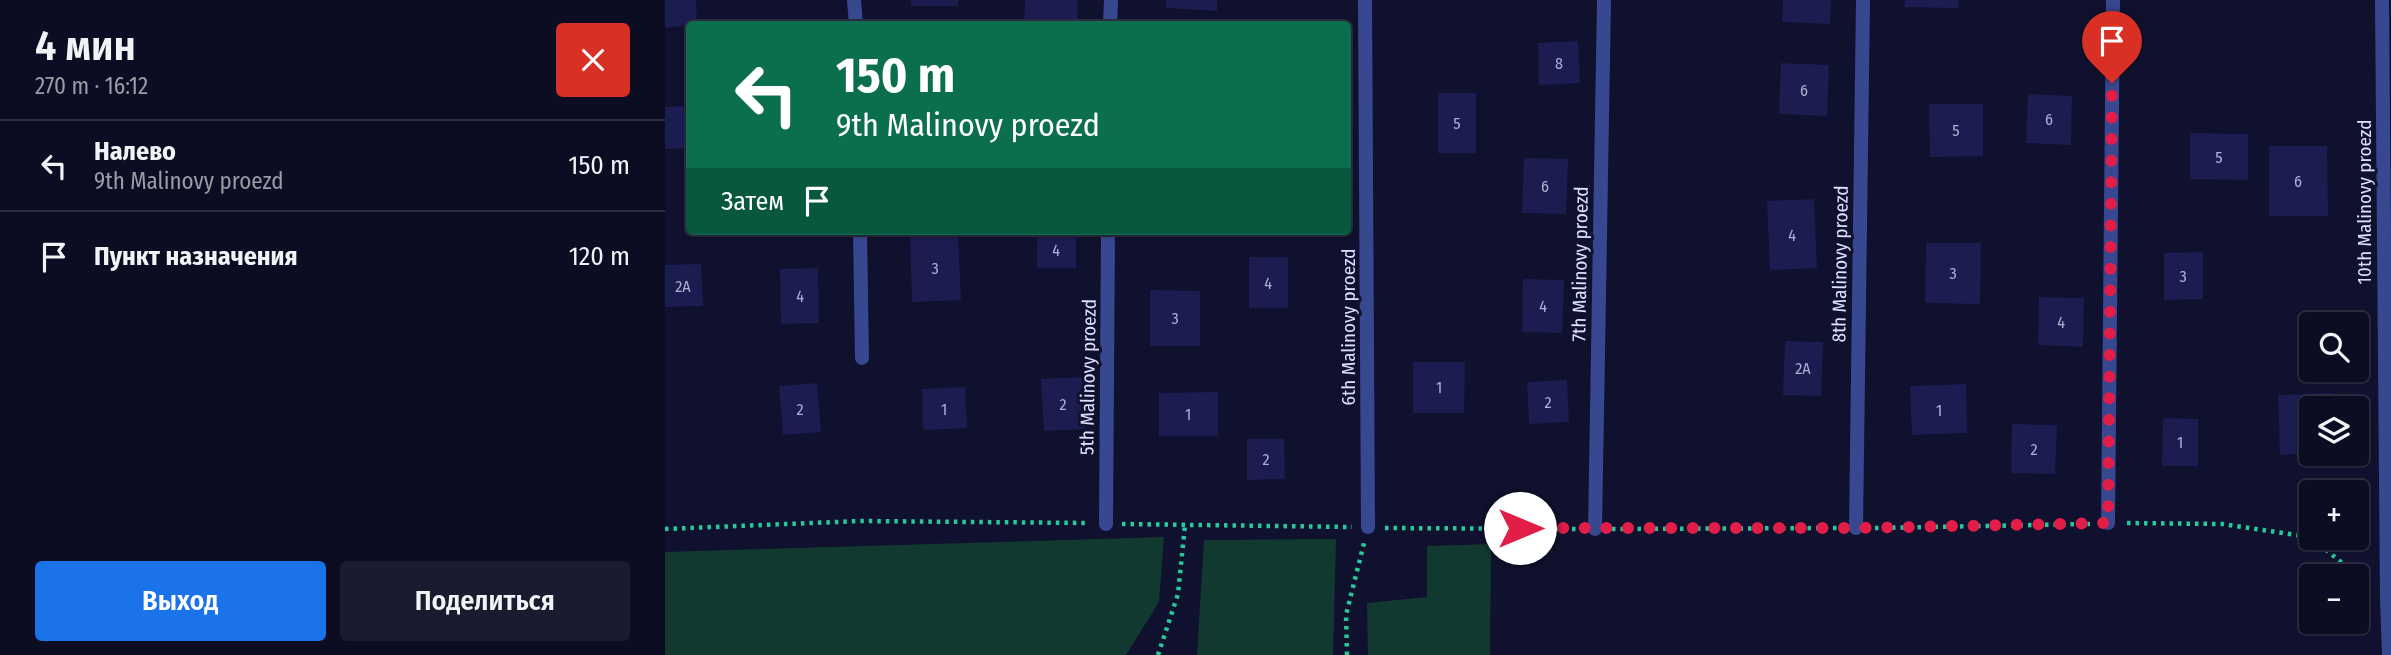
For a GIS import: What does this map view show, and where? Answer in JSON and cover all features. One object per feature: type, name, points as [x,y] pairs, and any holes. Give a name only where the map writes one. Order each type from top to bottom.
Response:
[{"type":"street","points":[[854,0],[856,21]]},
{"type":"street","points":[[1110,21],[1111,0]]},
{"type":"street","name":"6th Malinovy proezd","points":[[1365,0],[1368,527]]},
{"type":"street","name":"7th Malinovy proezd","points":[[1595,529],[1604,0]]},
{"type":"street","name":"8th Malinovy proezd","points":[[1856,528],[1864,0]]},
{"type":"street","points":[[2108,523],[2113,0]]},
{"type":"street","name":"10th Malinovy proezd","points":[[2382,0],[2386,599],[2389,655]]},
{"type":"street","points":[[860,235],[862,358]]},
{"type":"street","name":"5th Malinovy proezd","points":[[1106,524],[1108,235]]},
{"type":"path","points":[[665,529],[860,521],[1595,529],[2222,524],[2310,537],[2386,599]]},
{"type":"path","points":[[1158,655],[1178,594],[1185,524]]},
{"type":"path","points":[[1347,655],[1346,615],[1368,527]]},
{"type":"green space","points":[[1164,537],[1159,602],[1126,655],[665,655],[665,552]]},
{"type":"green space","points":[[1336,539],[1333,655],[1197,655],[1204,540]]},
{"type":"green space","points":[[1491,544],[1490,655],[1368,655],[1367,603],[1427,597],[1427,546]]},
{"type":"building","points":[[665,0],[696,0],[697,21],[686,21],[686,25],[665,28]]},
{"type":"building","points":[[911,0],[958,0],[958,6],[911,6]]},
{"type":"building","points":[[1025,0],[1078,0],[1077,21],[1024,21]]},
{"type":"building","points":[[1166,0],[1217,0],[1217,11],[1166,8]]},
{"type":"building","points":[[1783,0],[1831,0],[1830,24],[1782,22]]},
{"type":"building","points":[[1905,0],[1959,0],[1958,8],[1904,7]]},
{"type":"building","points":[[1578,41],[1580,83],[1539,85],[1538,43]]},
{"type":"building","points":[[1781,63],[1829,65],[1827,116],[1779,114]]},
{"type":"building","points":[[1438,93],[1476,93],[1476,153],[1438,153]]},
{"type":"building","points":[[2028,94],[2072,96],[2071,145],[2026,143]]},
{"type":"building","points":[[1929,104],[1983,104],[1983,156],[1930,157]]},
{"type":"building","points":[[686,106],[686,148],[665,149],[665,107]]},
{"type":"building","points":[[2190,133],[2248,134],[2248,180],[2190,179]]},
{"type":"building","points":[[2269,146],[2327,146],[2328,216],[2269,216]]},
{"type":"building","points":[[1524,158],[1568,159],[1566,214],[1522,213]]},
{"type":"building","points":[[1814,199],[1817,268],[1770,270],[1767,201]]},
{"type":"building","points":[[910,235],[958,235],[961,300],[912,302]]},
{"type":"building","points":[[1037,235],[1076,235],[1076,268],[1037,268]]},
{"type":"building","points":[[1926,243],[1981,243],[1980,304],[1925,303]]},
{"type":"building","points":[[2203,252],[2203,299],[2164,300],[2164,253]]},
{"type":"building","points":[[1249,257],[1288,257],[1288,308],[1249,308]]},
{"type":"building","points":[[701,264],[703,306],[665,307],[665,265]]},
{"type":"building","points":[[818,268],[819,323],[781,324],[780,269]]},
{"type":"building","points":[[1523,279],[1564,280],[1562,333],[1522,332]]},
{"type":"building","points":[[1150,290],[1200,291],[1200,346],[1150,346]]},
{"type":"building","points":[[2039,297],[2084,298],[2083,347],[2038,345]]},
{"type":"building","points":[[1785,341],[1823,342],[1821,396],[1783,395]]},
{"type":"building","points":[[1413,362],[1465,362],[1464,413],[1413,413]]},
{"type":"building","points":[[1082,377],[1085,429],[1044,431],[1041,379]]},
{"type":"building","points":[[1567,380],[1569,422],[1529,424],[1527,382]]},
{"type":"building","points":[[817,383],[821,432],[783,435],[779,386]]},
{"type":"building","points":[[1966,384],[1967,433],[1912,435],[1910,386]]},
{"type":"building","points":[[965,387],[967,428],[923,430],[922,389]]},
{"type":"building","points":[[1218,392],[1218,436],[1159,436],[1159,393]]},
{"type":"building","points":[[2332,393],[2332,396],[2299,396],[2299,454],[2280,455],[2278,395]]},
{"type":"building","points":[[2163,418],[2198,419],[2198,466],[2162,466]]},
{"type":"building","points":[[2012,424],[2057,425],[2055,474],[2011,473]]},
{"type":"building","points":[[1247,439],[1284,439],[1285,479],[1247,480]]},
{"type":"route","points":[[1520,528],[1856,528],[2108,523],[2112,83]]}]
